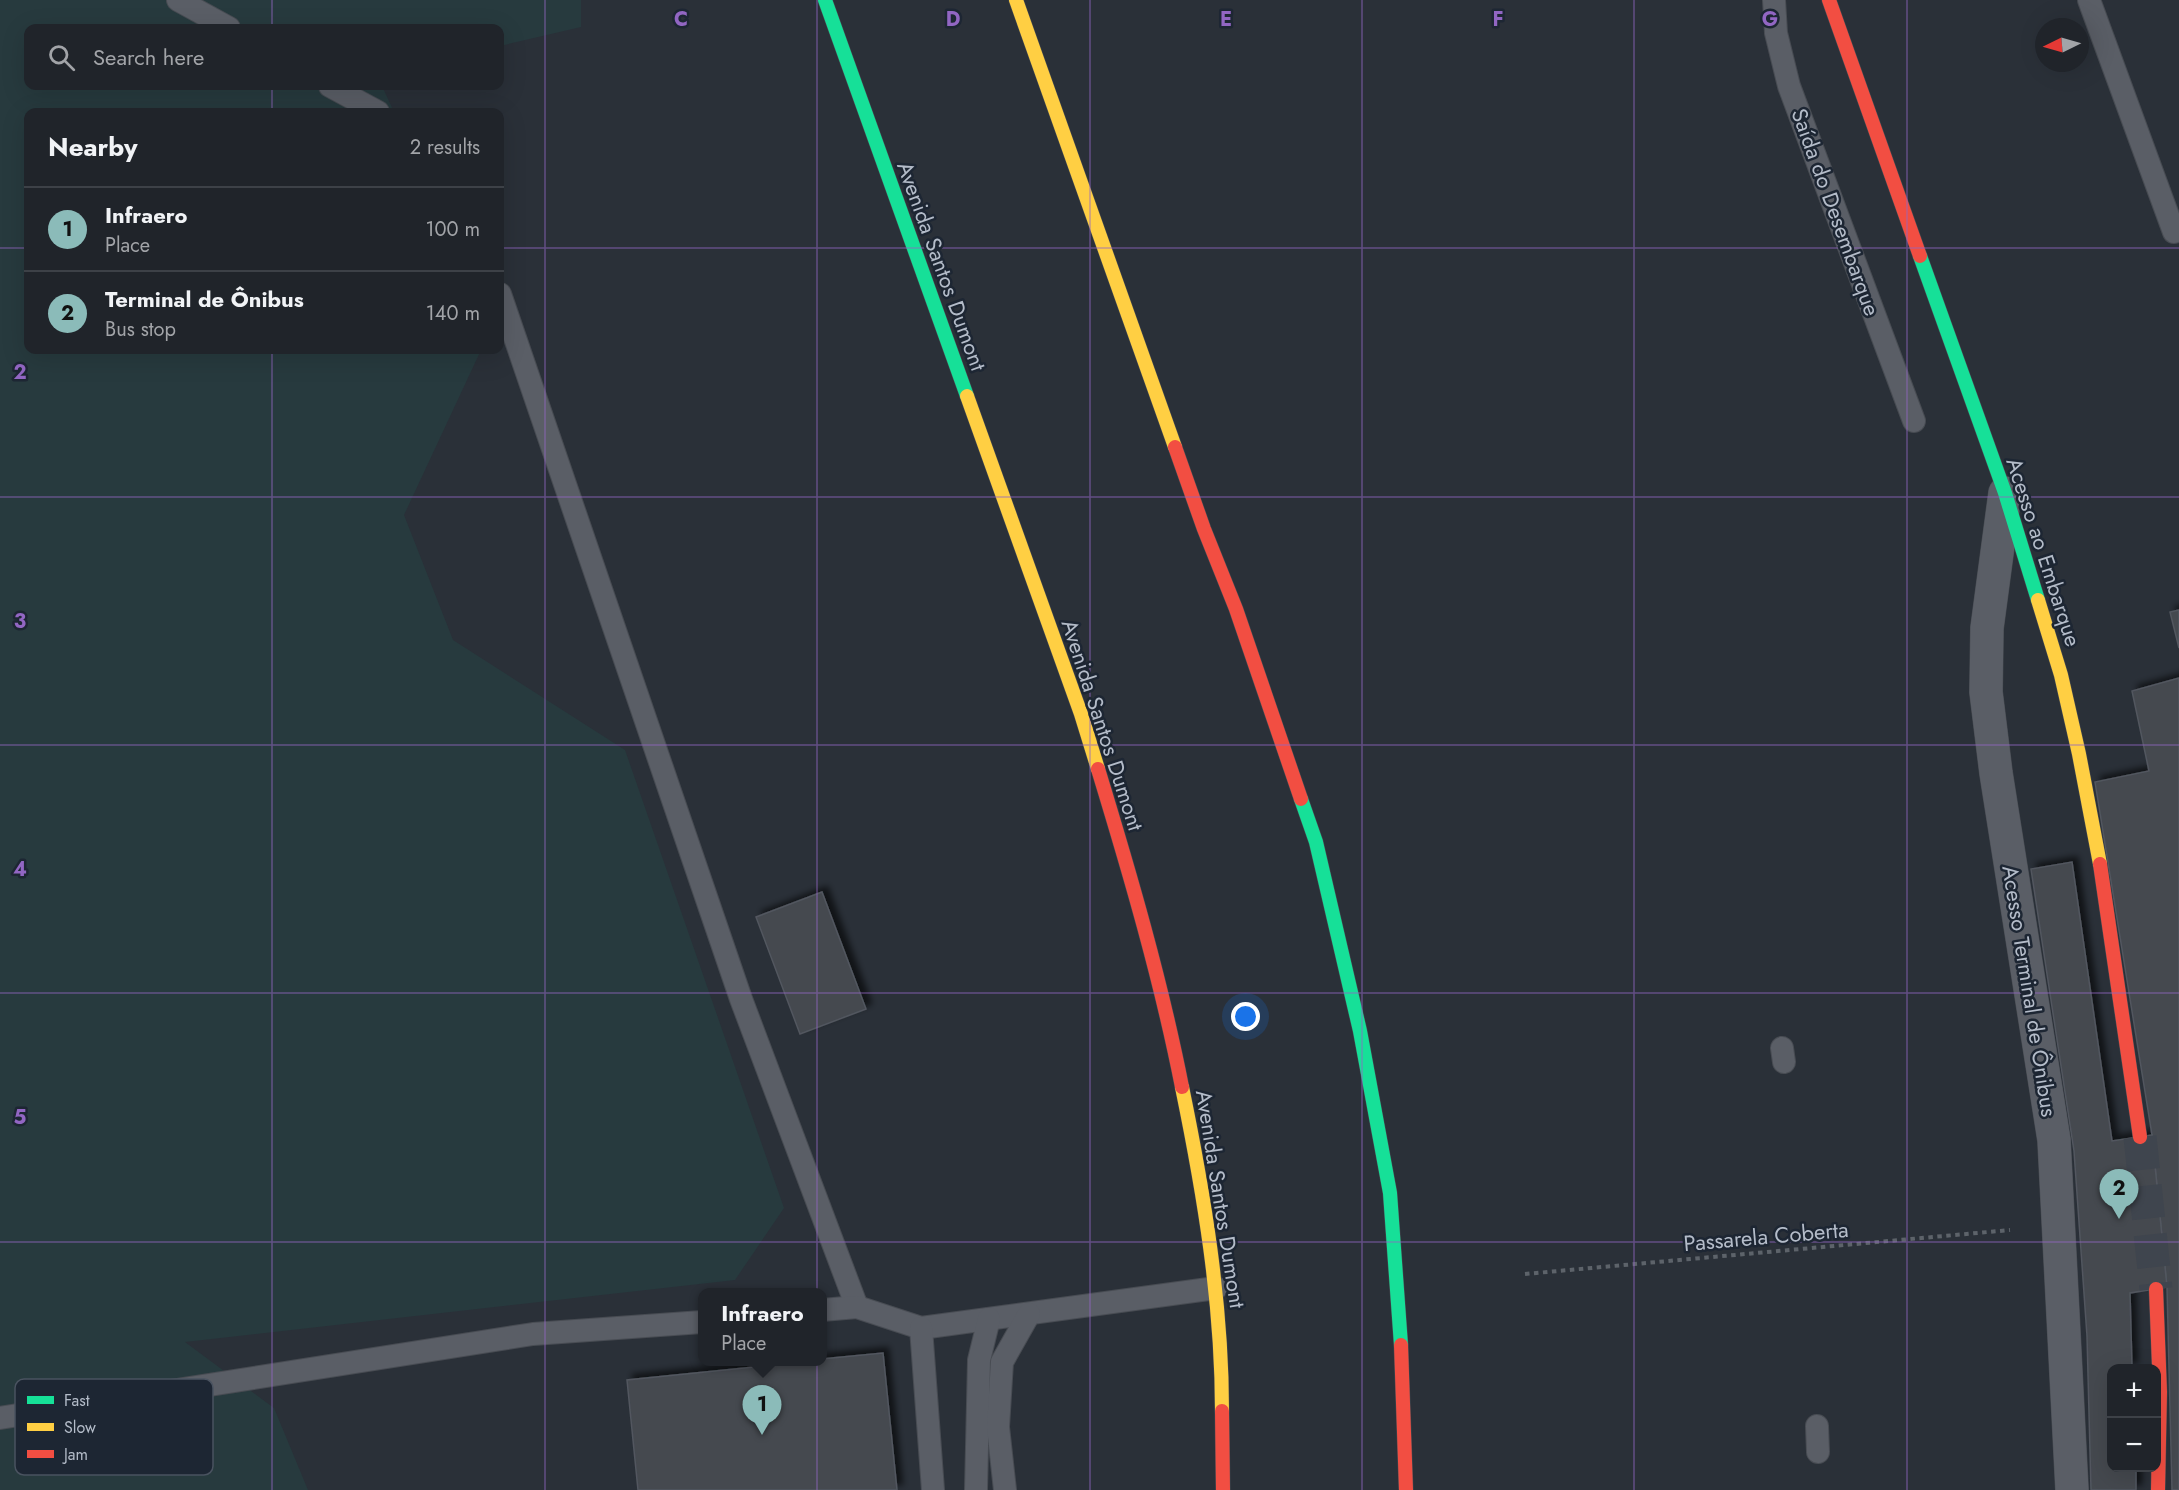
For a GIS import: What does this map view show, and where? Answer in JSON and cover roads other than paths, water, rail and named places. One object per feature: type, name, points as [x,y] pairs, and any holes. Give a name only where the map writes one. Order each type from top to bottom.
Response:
[{"type":"main road","name":"Avenida Santos Dumont","points":[[825,0],[1081,714],[1120,842],[1171,1031],[1191,1131],[1216,1288],[1222,1356],[1223,1490]]},
{"type":"main road","points":[[1016,0],[1204,529],[1236,609],[1316,842],[1360,1031],[1390,1193],[1401,1342],[1406,1490]]},
{"type":"main road","name":"Acesso ao Embarque","points":[[1829,0],[2005,494],[2061,675],[2079,754],[2105,891],[2140,1137]]},
{"type":"main road","points":[[2156,1289],[2160,1392],[2158,1490]]},
{"type":"street","name":"Acesso Terminal de Ônibus","points":[[2005,494],[1987,628],[1986,692],[1996,772],[2054,1140],[2072,1490]]},
{"type":"lane","points":[[178,0],[222,24]]},
{"type":"lane","name":"Saída do Desembarque","points":[[1774,0],[1776,33],[1789,86],[1914,421]]},
{"type":"lane","points":[[2089,0],[2174,232]]},
{"type":"lane","points":[[337,90],[371,108]]},
{"type":"lane","points":[[504,306],[737,988],[857,1306]]},
{"type":"lane","points":[[827,1309],[857,1306],[921,1328],[1216,1288]]},
{"type":"lane","points":[[1005,1490],[998,1427],[1002,1362],[1029,1314]]},
{"type":"lane","points":[[976,1490],[979,1360],[989,1319]]},
{"type":"lane","points":[[213,1384],[533,1334],[698,1323]]},
{"type":"lane","points":[[921,1328],[933,1490]]},
{"type":"lane","points":[[0,1418],[15,1416]]},
{"type":"lane","points":[[1817,1426],[1818,1452]]},
{"type":"tunnel","points":[[2140,1137],[2156,1289]]},
{"type":"place","name":"Terminal de Ônibus","points":[[2119,1219]]},
{"type":"place","name":"Infraero","points":[[762,1435]]}]
